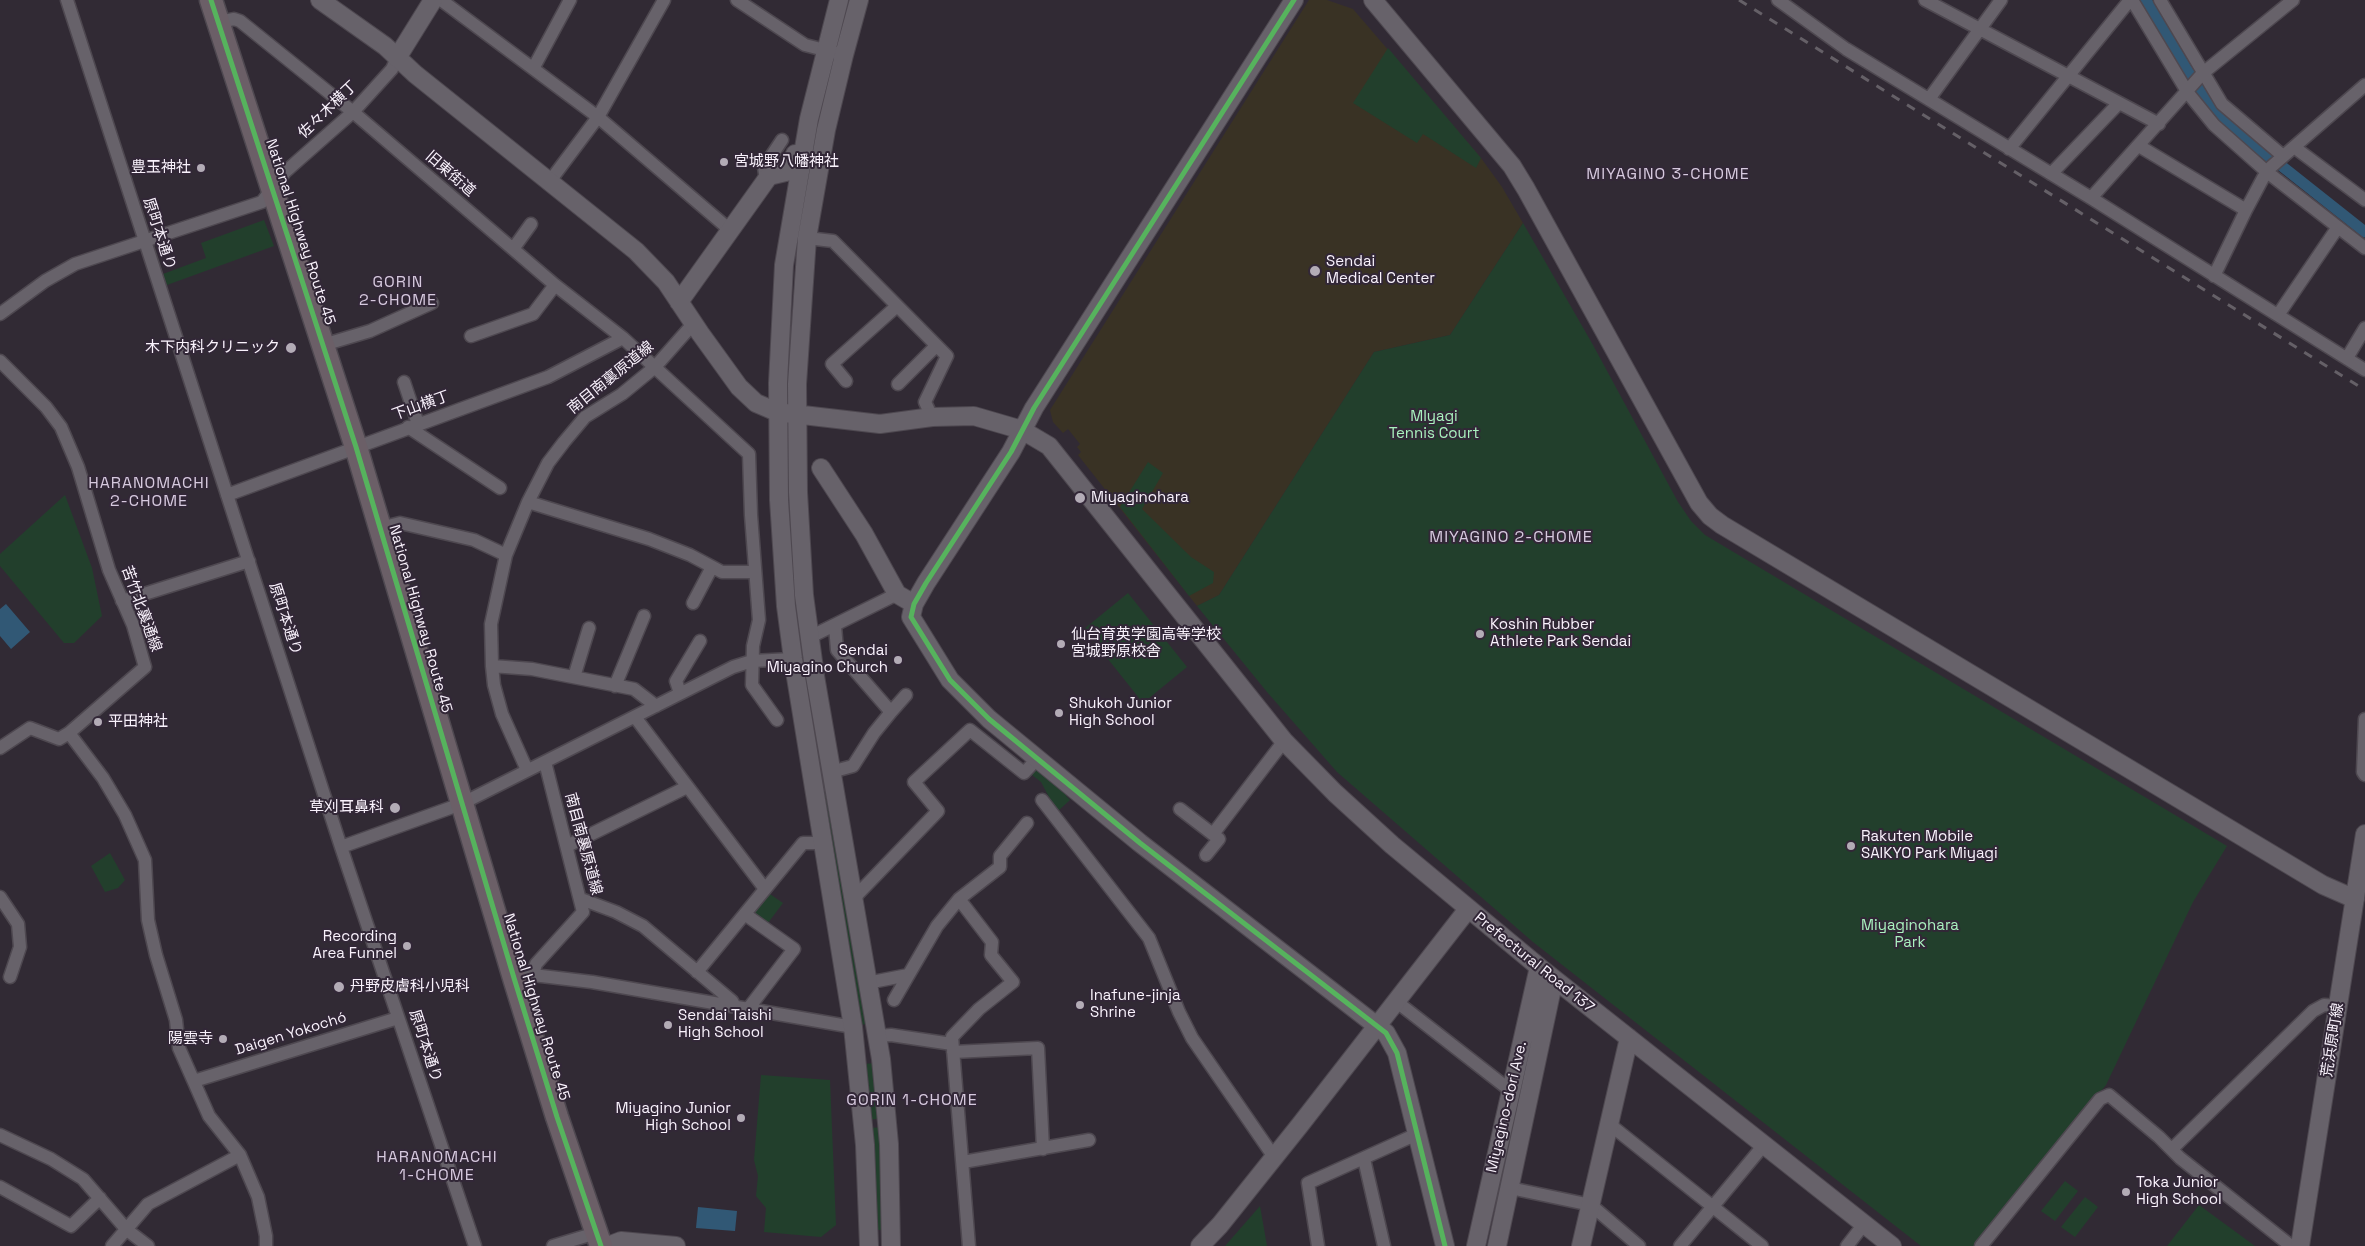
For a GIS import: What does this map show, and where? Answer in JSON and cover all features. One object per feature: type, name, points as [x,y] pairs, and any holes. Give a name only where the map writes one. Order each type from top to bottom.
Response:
[{"type":"highway","name":"National Highway Route 45","points":[[211,0],[356,447],[461,804],[523,977],[557,1117],[602,1242]]},
{"type":"street","name":"原町本通り","points":[[67,0],[341,847],[475,1246]]},
{"type":"street","points":[[397,58],[433,0]]},
{"type":"street","points":[[441,0],[534,67],[598,117],[730,230]]},
{"type":"street","points":[[534,67],[570,0]]},
{"type":"street","points":[[550,180],[598,117],[664,0]]},
{"type":"street","points":[[784,265],[809,119],[838,0]]},
{"type":"street","points":[[860,0],[844,55],[826,130],[807,238],[799,337],[796,414],[800,546],[810,637],[831,772],[878,1036],[889,1144],[891,1246]]},
{"type":"street","points":[[1294,0],[1034,408],[1011,452],[914,604],[911,617],[950,680],[989,719],[1140,843],[1378,1025],[1393,1043],[1398,1053],[1445,1246]]},
{"type":"street","points":[[1373,0],[1512,166],[1699,503],[1710,516],[1722,525],[2323,885],[2355,899]]},
{"type":"street","points":[[1778,0],[1846,49],[1930,99],[2365,370]]},
{"type":"street","points":[[1925,0],[2067,77],[2159,124]]},
{"type":"street","points":[[1930,99],[2001,0]]},
{"type":"street","points":[[2009,149],[2131,0],[2196,83],[2283,156]]},
{"type":"street","points":[[2160,0],[2214,125],[2267,172],[2365,248]]},
{"type":"street","points":[[2090,198],[2196,83],[2293,0]]},
{"type":"street","points":[[741,1],[805,45],[844,55]]},
{"type":"street","points":[[330,3],[550,180],[636,252],[666,282],[739,387],[756,402],[777,412],[880,424],[932,417],[974,416],[1022,430],[1048,446],[1284,741],[1334,793],[1468,909]]},
{"type":"street","name":"旧東街道","points":[[219,22],[234,19],[240,21],[353,112],[555,285],[623,338],[749,454],[750,515],[759,620],[753,646],[752,685],[777,720]]},
{"type":"street","name":"佐々木横丁","points":[[144,242],[262,202],[285,172],[353,112],[392,69],[397,58]]},
{"type":"street","points":[[2214,276],[2267,172],[2294,146],[2365,85]]},
{"type":"street","points":[[2051,174],[2119,103]]},
{"type":"street","points":[[680,302],[769,176],[790,171],[797,140],[809,119]]},
{"type":"street","points":[[766,180],[764,167],[782,140]]},
{"type":"street","points":[[2139,146],[2246,210]]},
{"type":"street","points":[[2294,146],[2365,200]]},
{"type":"street","points":[[766,180],[784,182],[788,188],[782,230],[784,265],[777,412],[782,556],[793,659],[853,1027],[865,1145],[869,1246]]},
{"type":"street","points":[[514,249],[531,224]]},
{"type":"street","points":[[2278,315],[2338,227]]},
{"type":"street","points":[[807,238],[833,241],[946,356],[925,402],[932,417]]},
{"type":"street","points":[[0,314],[45,281],[75,264],[144,242]]},
{"type":"street","points":[[471,336],[533,314],[555,285]]},
{"type":"street","points":[[324,345],[375,329],[432,303]]},
{"type":"street","points":[[846,381],[832,364],[896,306]]},
{"type":"street","name":"南目南裏原道線","points":[[527,770],[502,714],[494,685],[492,666],[491,624],[506,555],[528,502],[548,463],[585,417],[622,394],[655,367],[694,324]]},
{"type":"street","points":[[2347,358],[2365,328]]},
{"type":"street","name":"下山横丁","points":[[227,495],[548,377],[623,338]]},
{"type":"street","points":[[898,384],[936,346]]},
{"type":"street","name":"苦竹北裏通線","points":[[0,362],[46,407],[61,427],[71,448],[109,570],[133,625],[145,667],[68,733]]},
{"type":"street","points":[[404,382],[413,426],[500,488]]},
{"type":"street","points":[[821,468],[864,534],[897,594],[914,604]]},
{"type":"street","points":[[528,502],[649,539],[690,555],[722,572],[755,572]]},
{"type":"street","points":[[380,528],[400,523],[474,540],[506,555]]},
{"type":"street","points":[[122,601],[249,561]]},
{"type":"street","points":[[693,603],[712,567]]},
{"type":"street","points":[[810,637],[897,594]]},
{"type":"street","points":[[615,686],[644,616]]},
{"type":"street","points":[[834,626],[837,650],[891,712]]},
{"type":"street","points":[[574,677],[588,628]]},
{"type":"street","points":[[680,693],[676,681],[700,640]]},
{"type":"street","points":[[341,847],[461,804],[733,667],[752,661],[793,659]]},
{"type":"street","points":[[492,666],[532,669],[634,689],[656,706]]},
{"type":"street","points":[[831,772],[853,766],[874,733],[906,696]]},
{"type":"street","points":[[635,717],[765,890]]},
{"type":"street","points":[[2365,719],[2363,772],[2365,775]]},
{"type":"street","points":[[0,748],[30,728],[59,739],[68,733],[103,778],[125,815],[145,860],[148,920],[156,955],[176,1020],[179,1048],[209,1116],[240,1155],[258,1197],[266,1236],[266,1246]]},
{"type":"street","points":[[853,899],[938,811],[914,782],[970,730],[1024,773],[1037,759]]},
{"type":"street","points":[[1213,834],[1284,741]]},
{"type":"street","name":"南目南裏原道線","points":[[523,977],[583,912],[544,762]]},
{"type":"street","points":[[567,846],[687,787]]},
{"type":"street","points":[[1042,800],[1149,938],[1179,1012],[1192,1038],[1274,1157]]},
{"type":"street","points":[[1180,809],[1219,838],[1206,855]]},
{"type":"street","points":[[894,1000],[937,926],[959,900],[1000,867],[1000,856],[1027,823]]},
{"type":"street","name":"荒浜原町線","points":[[2300,1246],[2355,899],[2361,879],[2365,834]]},
{"type":"street","points":[[697,972],[746,916],[765,890],[804,844],[822,843]]},
{"type":"street","points":[[0,896],[18,924],[20,947],[10,977]]},
{"type":"street","points":[[581,899],[616,912],[643,926],[732,1001],[735,1007]]},
{"type":"street","points":[[959,900],[992,942],[991,955],[1014,982],[992,997],[960,1026],[952,1037],[969,1246]]},
{"type":"street","name":"Prefectural Road 137","points":[[1200,1246],[1220,1225],[1397,1002],[1468,909],[1539,968],[1892,1246]]},
{"type":"street","points":[[746,916],[794,949],[748,1009]]},
{"type":"street","name":"Miyagino-dori Ave.","points":[[1476,1246],[1539,968]]},
{"type":"street","points":[[868,983],[908,975]]},
{"type":"street","points":[[523,977],[592,982],[853,1027]]},
{"type":"street","name":"Miyagino-dori Ave.","points":[[1497,1246],[1554,979]]},
{"type":"street","points":[[1397,1002],[1511,1092]]},
{"type":"street","points":[[2172,1149],[2313,1011],[2324,1005],[2338,1006]]},
{"type":"street","name":"Daigen Yokochó","points":[[194,1082],[398,1018]]},
{"type":"street","points":[[878,1036],[891,1034],[952,1048],[1038,1048],[1043,1149]]},
{"type":"street","points":[[1581,1246],[1628,1038]]},
{"type":"street","points":[[1982,1246],[2102,1096],[2112,1096],[2172,1149],[2291,1246]]},
{"type":"street","points":[[1608,1123],[1762,1246]]},
{"type":"street","points":[[1318,1246],[1308,1183],[1417,1134]]},
{"type":"street","points":[[0,1135],[59,1164],[83,1180],[127,1230],[148,1246]]},
{"type":"street","points":[[963,1162],[1089,1140]]},
{"type":"street","points":[[1680,1246],[1763,1146]]},
{"type":"street","points":[[112,1246],[148,1204],[240,1155]]},
{"type":"street","points":[[1364,1159],[1384,1246]]},
{"type":"street","points":[[0,1187],[71,1226],[100,1198]]},
{"type":"street","points":[[1510,1188],[1590,1205],[1640,1246]]},
{"type":"street","points":[[1847,1246],[1864,1224]]},
{"type":"street","points":[[553,1246],[621,1241],[676,1246]]},
{"type":"shaded area","name":"Sendai Medical Center","points":[[1309,0],[1327,0],[1353,9],[1481,158],[1502,187],[1523,223],[1450,335],[1374,352],[1219,595],[1197,606],[1078,455],[1081,452],[1077,447],[1080,444],[1068,429],[1063,433],[1053,422],[1050,410]]},
{"type":"green space","points":[[1388,48],[1481,158],[1476,168],[1423,134],[1417,143],[1353,103]]},
{"type":"green space","points":[[264,220],[274,246],[167,285],[163,274],[206,258],[201,243]]},
{"type":"green space","name":"Miyaginohara Park","points":[[1523,223],[1593,345],[1678,502],[1691,521],[1705,535],[2227,846],[2193,902],[2106,1085],[1976,1246],[1921,1246],[1533,942],[1337,772],[1267,692],[1197,606],[1219,595],[1374,352],[1450,335]]},
{"type":"green space","points":[[1148,462],[1163,473],[1142,509],[1191,557],[1214,572],[1213,583],[1189,596],[1120,507]]},
{"type":"green space","points":[[65,495],[92,568],[102,616],[74,643],[64,643],[0,566],[0,554]]},
{"type":"green space","points":[[1128,593],[1187,667],[1143,703],[1084,629]]},
{"type":"green space","points":[[815,713],[868,1024],[860,1025],[807,714]]},
{"type":"green space","points":[[1040,770],[1067,793],[1066,796],[1070,800],[1057,812],[1041,782],[1032,775],[1032,771]]},
{"type":"green space","points":[[110,853],[125,880],[118,888],[105,892],[91,866]]},
{"type":"green space","points":[[767,892],[783,903],[765,927],[750,915]]},
{"type":"green space","points":[[876,1063],[882,1118],[869,1120],[863,1064]]},
{"type":"green space","points":[[761,1075],[830,1080],[836,1225],[821,1237],[764,1232],[766,1208],[756,1196],[758,1176],[754,1160]]},
{"type":"green space","points":[[883,1127],[885,1153],[881,1197],[881,1230],[874,1230],[870,1128]]},
{"type":"green space","points":[[2065,1181],[2078,1191],[2055,1221],[2041,1211]]},
{"type":"green space","points":[[2085,1197],[2098,1207],[2075,1237],[2061,1227]]},
{"type":"green space","points":[[2199,1205],[2255,1246],[2167,1246]]},
{"type":"green space","points":[[1260,1206],[1267,1246],[1225,1246]]},
{"type":"water","points":[[6,604],[30,632],[11,649],[0,636],[0,609]]},
{"type":"water","points":[[698,1207],[737,1211],[735,1231],[696,1228]]},
{"type":"waterway","points":[[2146,0],[2186,68],[2219,116],[2273,160]]},
{"type":"waterway","points":[[2283,167],[2365,232]]},
{"type":"railway","points":[[1739,0],[2365,390]]},
{"type":"cycle path","points":[[211,0],[356,447],[514,978],[557,1117],[601,1246]]},
{"type":"cycle path","points":[[1294,0],[1034,408],[1011,452],[926,583],[914,604],[911,617],[950,680],[989,719],[1140,843],[1386,1033],[1397,1053],[1445,1246]]},
{"type":"place","name":"宮城野八幡神社","points":[[724,162]]},
{"type":"place","name":"豊玉神社","points":[[201,168]]},
{"type":"place","name":"Sendai Medical Center","points":[[1315,271]]},
{"type":"place","name":"木下内科クリニック","points":[[291,348]]},
{"type":"place","name":"Miyaginohara","points":[[1080,498]]},
{"type":"place","name":"Koshin Rubber Athlete Park Sendai","points":[[1480,634]]},
{"type":"place","name":"仙台育英学園高等学校 宮城野原校舎","points":[[1061,644]]},
{"type":"place","name":"Sendai Miyagino Church","points":[[898,660]]},
{"type":"place","name":"Shukoh Junior High School","points":[[1059,713]]},
{"type":"place","name":"平田神社","points":[[98,722]]},
{"type":"place","name":"草刈耳鼻科","points":[[395,808]]},
{"type":"place","name":"Rakuten Mobile SAIKYO Park Miyagi","points":[[1851,846]]},
{"type":"place","name":"Recording Area Funnel","points":[[407,946]]},
{"type":"place","name":"丹野皮膚科小児科","points":[[339,987]]},
{"type":"place","name":"Inafune-jinja Shrine","points":[[1080,1005]]},
{"type":"place","name":"Sendai Taishi High School","points":[[668,1025]]},
{"type":"place","name":"陽雲寺","points":[[223,1039]]},
{"type":"place","name":"Miyagino Junior High School","points":[[741,1118]]},
{"type":"place","name":"Toka Junior High School","points":[[2126,1192]]},
{"type":"district","name":"MIYAGINO 3-CHOME","points":[[1668,175]]},
{"type":"district","name":"GORIN 2-CHOME","points":[[398,292]]},
{"type":"district","name":"HARANOMACHI 2-CHOME","points":[[149,493]]},
{"type":"district","name":"MIYAGINO 2-CHOME","points":[[1511,538]]},
{"type":"district","name":"GORIN 1-CHOME","points":[[912,1101]]},
{"type":"district","name":"HARANOMACHI 1-CHOME","points":[[437,1167]]},
{"type":"park label","name":"MIyagi Tennis Court","points":[[1434,426]]}]
